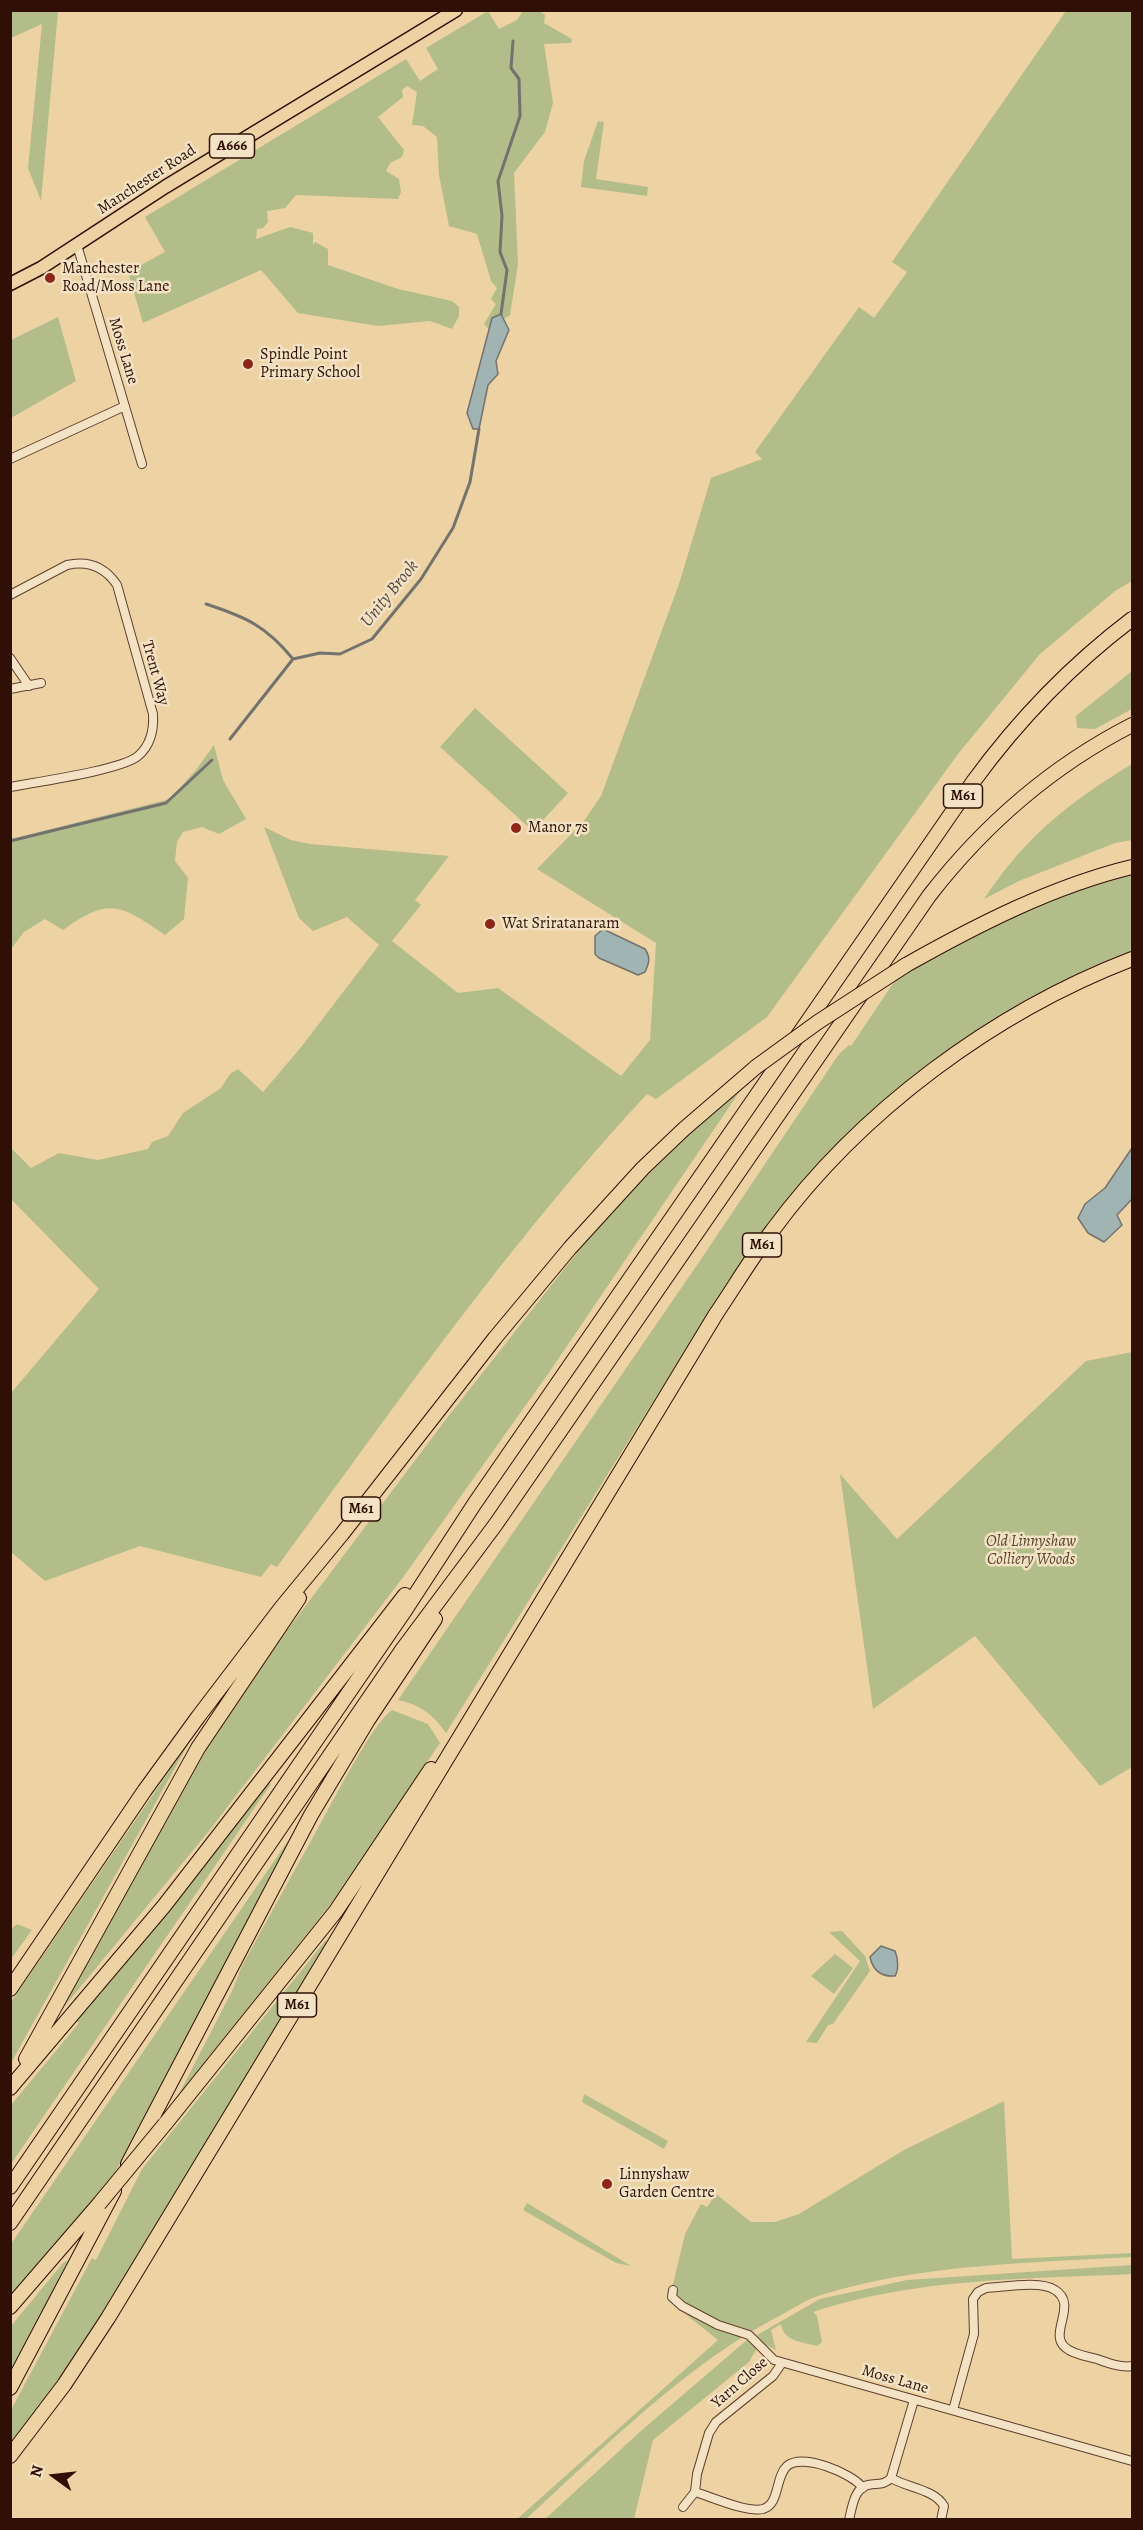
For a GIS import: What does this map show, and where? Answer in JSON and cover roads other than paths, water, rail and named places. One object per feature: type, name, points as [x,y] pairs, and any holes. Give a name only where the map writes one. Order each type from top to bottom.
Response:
[{"type":"highway","name":"M61","points":[[10,2187],[406,1609],[475,1503],[1000,745],[1020,720],[1079,662],[1132,619]]},
{"type":"highway","name":"M61","points":[[10,2388],[311,1815],[368,1720],[496,1524],[885,958],[944,877],[991,826],[1031,791],[1074,759],[1132,725]]},
{"type":"highway","name":"M61","points":[[10,1989],[145,1790],[281,1608],[342,1534],[495,1338],[578,1239],[643,1168],[756,1067],[818,1022],[906,965],[984,923],[1030,902],[1132,867]]},
{"type":"highway","name":"M61","points":[[10,2456],[64,2385],[108,2318],[716,1314],[772,1230],[832,1160],[908,1089],[972,1042],[1061,990],[1132,960]]},
{"type":"highway","name":"M61","points":[[10,2087],[164,1906],[475,1503]]},
{"type":"highway","name":"M61","points":[[10,2223],[402,1650],[496,1524]]},
{"type":"highway","name":"M61","points":[[10,2087],[198,1748],[342,1534]]},
{"type":"highway","name":"M61","points":[[10,2307],[165,2124],[336,1911],[574,1548]]},
{"type":"main road","name":"Manchester Road","points":[[10,284],[41,268],[165,187],[456,10]]},
{"type":"street","name":"Moss Lane","points":[[77,245],[142,464]]},
{"type":"street","points":[[10,459],[125,406]]},
{"type":"street","name":"Trent Way","points":[[10,787],[128,763],[145,749],[154,726],[153,714],[117,585],[111,576],[95,565],[76,563],[67,565],[12,593]]},
{"type":"street","points":[[10,658],[29,686]]},
{"type":"street","points":[[10,689],[41,683]]},
{"type":"street","points":[[952,2410],[974,2334],[973,2299],[978,2292],[986,2288],[1041,2285],[1054,2289],[1062,2297],[1065,2307],[1060,2335],[1063,2346],[1074,2353],[1123,2367],[1132,2366]]},
{"type":"street","name":"Moss Lane","points":[[673,2290],[672,2297],[682,2306],[718,2325],[749,2335],[769,2356],[782,2363],[1132,2461]]},
{"type":"street","name":"Yarn Close","points":[[683,2507],[695,2492],[697,2474],[709,2433],[716,2422],[773,2376],[782,2363]]},
{"type":"street","points":[[849,2520],[855,2498],[863,2488],[883,2484],[891,2478],[914,2400]]},
{"type":"street","points":[[695,2492],[749,2509],[760,2510],[768,2507],[774,2498],[781,2474],[787,2466],[804,2461],[850,2475],[863,2488]]},
{"type":"street","points":[[891,2478],[906,2487],[936,2496],[944,2506],[941,2520]]},
{"type":"waterway","name":"Unity Brook","points":[[501,314],[507,270],[500,252],[502,216],[498,181],[520,116],[519,79],[511,68],[513,41]]},
{"type":"waterway","name":"Unity Brook","points":[[230,739],[293,659],[320,653],[340,654],[372,639],[421,579],[453,528],[470,482],[479,429]]},
{"type":"waterway","points":[[206,604],[233,613],[254,624],[274,638],[293,659]]},
{"type":"waterway","name":"Unity Brook","points":[[10,841],[166,803],[212,760]]},
{"type":"place","name":"Manchester Road/Moss Lane","points":[[50,278]]},
{"type":"place","name":"Spindle Point Primary School","points":[[248,364]]},
{"type":"place","name":"Manor 7s","points":[[516,828]]},
{"type":"place","name":"Wat Sriratanaram","points":[[490,924]]},
{"type":"place","name":"Linnyshaw Garden Centre","points":[[607,2184]]},
{"type":"park label","name":"Old Linnyshaw Colliery Woods","points":[[1031,1551]]}]
